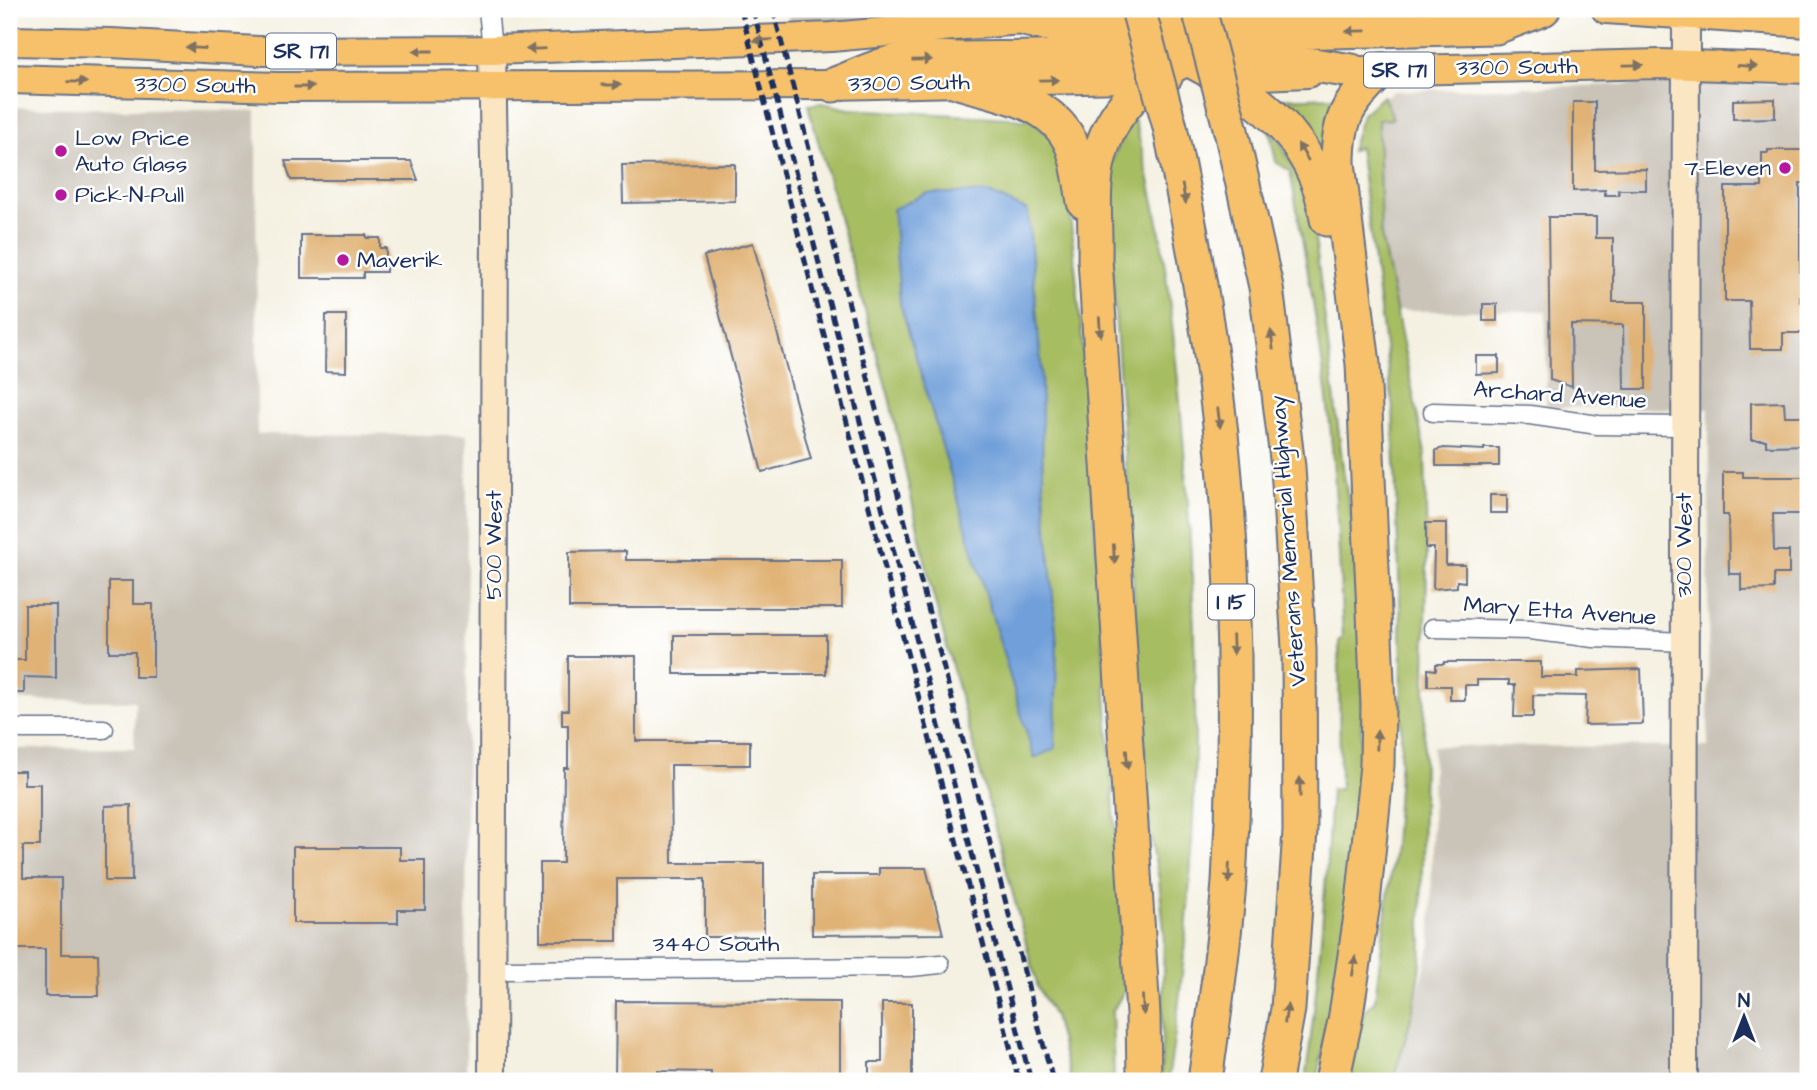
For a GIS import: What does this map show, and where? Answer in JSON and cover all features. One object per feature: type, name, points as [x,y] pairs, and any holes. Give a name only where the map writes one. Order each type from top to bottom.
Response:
[{"type":"highway","points":[[1221,61],[1247,37],[1291,32],[1496,27],[1543,9]]},
{"type":"highway","points":[[833,85],[900,60],[1093,55],[1150,61],[1182,47],[1213,10]]},
{"type":"highway","name":"Veterans Memorial Highway","points":[[1213,10],[1231,131],[1266,288],[1288,467],[1299,648],[1300,831],[1288,1009],[1275,1081]]},
{"type":"highway","points":[[1133,11],[1182,47],[1221,61],[1281,60],[1367,71],[1338,138],[1338,163],[1363,364],[1378,679],[1377,765],[1363,903],[1345,1021],[1332,1081]]},
{"type":"highway","name":"I 15","points":[[1133,11],[1170,127],[1191,228],[1216,395],[1228,529],[1234,656],[1228,883],[1217,997],[1205,1081]]},
{"type":"highway","points":[[1017,17],[1150,61]]},
{"type":"highway","points":[[1144,1081],[1143,1014],[1095,259],[1098,159],[1105,139],[1150,61]]},
{"type":"highway","points":[[1221,61],[1258,102],[1285,126],[1317,177],[1325,206],[1349,396],[1369,506]]},
{"type":"highway","points":[[959,82],[1033,104],[1056,122],[1073,148],[1095,259]]},
{"type":"main road","name":"3300 South","points":[[9,41],[258,51],[492,50],[831,37],[1017,17],[1133,11],[1345,9]]},
{"type":"main road","points":[[1606,9],[1686,12],[1808,23]]},
{"type":"main road","name":"300 West","points":[[1684,1081],[1686,12]]},
{"type":"main road","name":"500 West","points":[[492,50],[492,1081]]},
{"type":"main road","name":"3300 South","points":[[9,79],[279,87],[833,85],[959,82],[1150,61],[1221,61]]},
{"type":"main road","name":"3300 South","points":[[1367,71],[1686,64],[1808,69]]},
{"type":"street","name":"500 West","points":[[488,9],[492,50]]},
{"type":"street","name":"Archard Avenue","points":[[1433,412],[1530,415],[1598,425],[1684,426]]},
{"type":"street","name":"Mary Etta Avenue","points":[[1433,628],[1530,631],[1594,638],[1684,642]]},
{"type":"street","points":[[9,729],[104,729]]},
{"type":"street","name":"3440 South","points":[[493,970],[911,967],[940,964]]},
{"type":"shaded area","points":[[786,9],[1011,9],[1011,12],[790,26]]},
{"type":"shaded area","points":[[1716,82],[1808,85],[1808,1081],[1395,1081],[1431,944],[1433,746],[1708,747],[1709,409],[1546,407],[1546,311],[1381,311],[1363,114],[1393,91]]},
{"type":"shaded area","points":[[9,107],[256,111],[257,434],[467,435],[466,1081],[9,1081],[9,749],[134,748],[135,701],[9,700]]},
{"type":"green space","points":[[1383,96],[1392,119],[1378,120],[1381,235],[1425,453],[1427,560],[1422,946],[1414,1004],[1393,1081],[1349,1081],[1364,1011],[1375,1000],[1394,846],[1401,745],[1402,657],[1393,408],[1359,147],[1351,151],[1362,114]]},
{"type":"green space","points":[[1337,97],[1328,114],[1324,153],[1320,153],[1275,99]]},
{"type":"green space","points":[[822,103],[849,109],[1025,121],[1027,117],[1054,139],[1068,194],[1082,338],[1126,988],[1112,1012],[1114,1081],[1071,1081],[1054,1016],[1038,988],[931,587],[889,397],[808,105]]},
{"type":"green space","points":[[1133,114],[1160,233],[1173,329],[1187,491],[1194,639],[1191,860],[1186,934],[1168,1081],[1161,1081],[1164,930],[1159,879],[1150,835],[1108,204],[1110,165]]},
{"type":"green space","points":[[1269,129],[1281,144],[1310,196],[1344,476],[1354,530],[1363,645],[1361,750],[1355,842],[1342,946],[1317,1081],[1305,1081],[1321,936],[1331,790],[1340,789],[1339,640],[1343,639],[1335,478],[1322,361],[1290,171],[1276,162]]},
{"type":"water","points":[[927,193],[989,193],[1028,211],[1041,364],[1043,479],[1057,644],[1055,749],[1034,758],[900,303],[893,209]]},
{"type":"building","name":"7-Eleven","points":[[1775,99],[1775,118],[1733,119],[1733,100]]},
{"type":"building","points":[[1573,102],[1595,102],[1595,170],[1646,169],[1646,190],[1618,190],[1619,195],[1605,195],[1605,190],[1573,191]]},
{"type":"building","points":[[1768,150],[1804,150],[1804,153],[1808,153],[1808,183],[1800,183],[1800,302],[1808,302],[1808,333],[1783,333],[1783,349],[1750,349],[1749,301],[1725,301],[1725,187],[1762,187],[1762,153],[1768,153]]},
{"type":"building","name":"Maverik","points":[[285,161],[411,161],[418,180],[291,180]]},
{"type":"building","points":[[735,164],[735,201],[623,203],[622,165]]},
{"type":"building","points":[[1548,217],[1596,217],[1596,238],[1613,238],[1613,302],[1646,302],[1646,389],[1624,389],[1623,325],[1571,324],[1572,387],[1550,380]]},
{"type":"building","name":"Maverik","points":[[301,235],[366,235],[367,238],[380,238],[380,248],[386,248],[386,272],[363,272],[363,278],[301,278]]},
{"type":"building","points":[[753,243],[811,459],[762,472],[704,256]]},
{"type":"building","points":[[1483,304],[1497,304],[1497,321],[1483,321]]},
{"type":"building","name":"Maverik","points":[[326,315],[346,315],[346,372],[325,371]]},
{"type":"building","points":[[1476,356],[1499,356],[1499,373],[1476,374]]},
{"type":"building","points":[[1784,402],[1785,416],[1808,416],[1808,445],[1766,446],[1766,440],[1751,440],[1751,403]]},
{"type":"building","points":[[1499,448],[1499,466],[1436,466],[1436,450]]},
{"type":"building","points":[[1723,472],[1743,472],[1743,477],[1808,477],[1808,514],[1773,514],[1774,551],[1789,551],[1789,574],[1774,574],[1774,589],[1741,590],[1741,574],[1729,574],[1728,515],[1723,515]]},
{"type":"building","points":[[1490,495],[1507,495],[1507,513],[1490,513]]},
{"type":"building","points":[[1426,523],[1446,523],[1446,565],[1465,565],[1465,582],[1457,581],[1457,587],[1433,589],[1434,548],[1426,548]]},
{"type":"building","points":[[626,551],[626,560],[842,560],[842,608],[569,608],[569,552]]},
{"type":"building","points":[[109,581],[133,581],[133,604],[153,604],[153,677],[135,677],[135,652],[109,652]]},
{"type":"building","points":[[25,605],[56,605],[56,678],[24,677],[24,693],[9,693],[9,660],[25,660]]},
{"type":"building","points":[[674,635],[826,635],[826,674],[674,674]]},
{"type":"building","points":[[568,656],[636,656],[636,741],[750,741],[750,765],[671,765],[672,863],[764,863],[764,937],[705,937],[705,879],[617,879],[617,941],[540,941],[540,863],[563,863],[564,768],[568,768],[568,725],[562,725],[562,710],[568,710]]},
{"type":"building","points":[[1541,662],[1541,677],[1578,677],[1578,671],[1641,669],[1643,724],[1585,725],[1586,696],[1533,695],[1533,717],[1514,717],[1515,685],[1509,685],[1509,680],[1477,680],[1477,685],[1465,685],[1465,700],[1450,700],[1450,686],[1428,686],[1428,669],[1436,670],[1436,664]]},
{"type":"building","points":[[9,771],[24,771],[24,784],[40,784],[40,846],[23,846],[23,878],[61,878],[61,954],[98,954],[99,996],[45,996],[45,949],[9,949]]},
{"type":"building","points":[[131,805],[132,881],[105,881],[105,806]]},
{"type":"building","points":[[293,847],[400,847],[400,860],[425,860],[425,910],[398,910],[398,923],[293,923]]},
{"type":"building","points":[[879,868],[926,868],[943,934],[812,935],[812,875],[879,875]]},
{"type":"building","points":[[616,1001],[840,1002],[840,1077],[729,1077],[729,1081],[711,1081],[711,1072],[658,1071],[658,1081],[615,1081]]},
{"type":"building","points":[[882,1003],[912,1003],[912,1081],[869,1081],[869,1062],[882,1062]]},
{"type":"railway","points":[[741,9],[1019,1081]]},
{"type":"railway","points":[[753,9],[1031,1081]]},
{"type":"railway","points":[[773,9],[1053,1081]]},
{"type":"place","name":"Low Price Auto Glass","points":[[61,151]]},
{"type":"place","name":"7-Eleven","points":[[1785,168]]},
{"type":"place","name":"Pick-N-Pull","points":[[61,195]]},
{"type":"place","name":"Maverik","points":[[343,260]]}]
